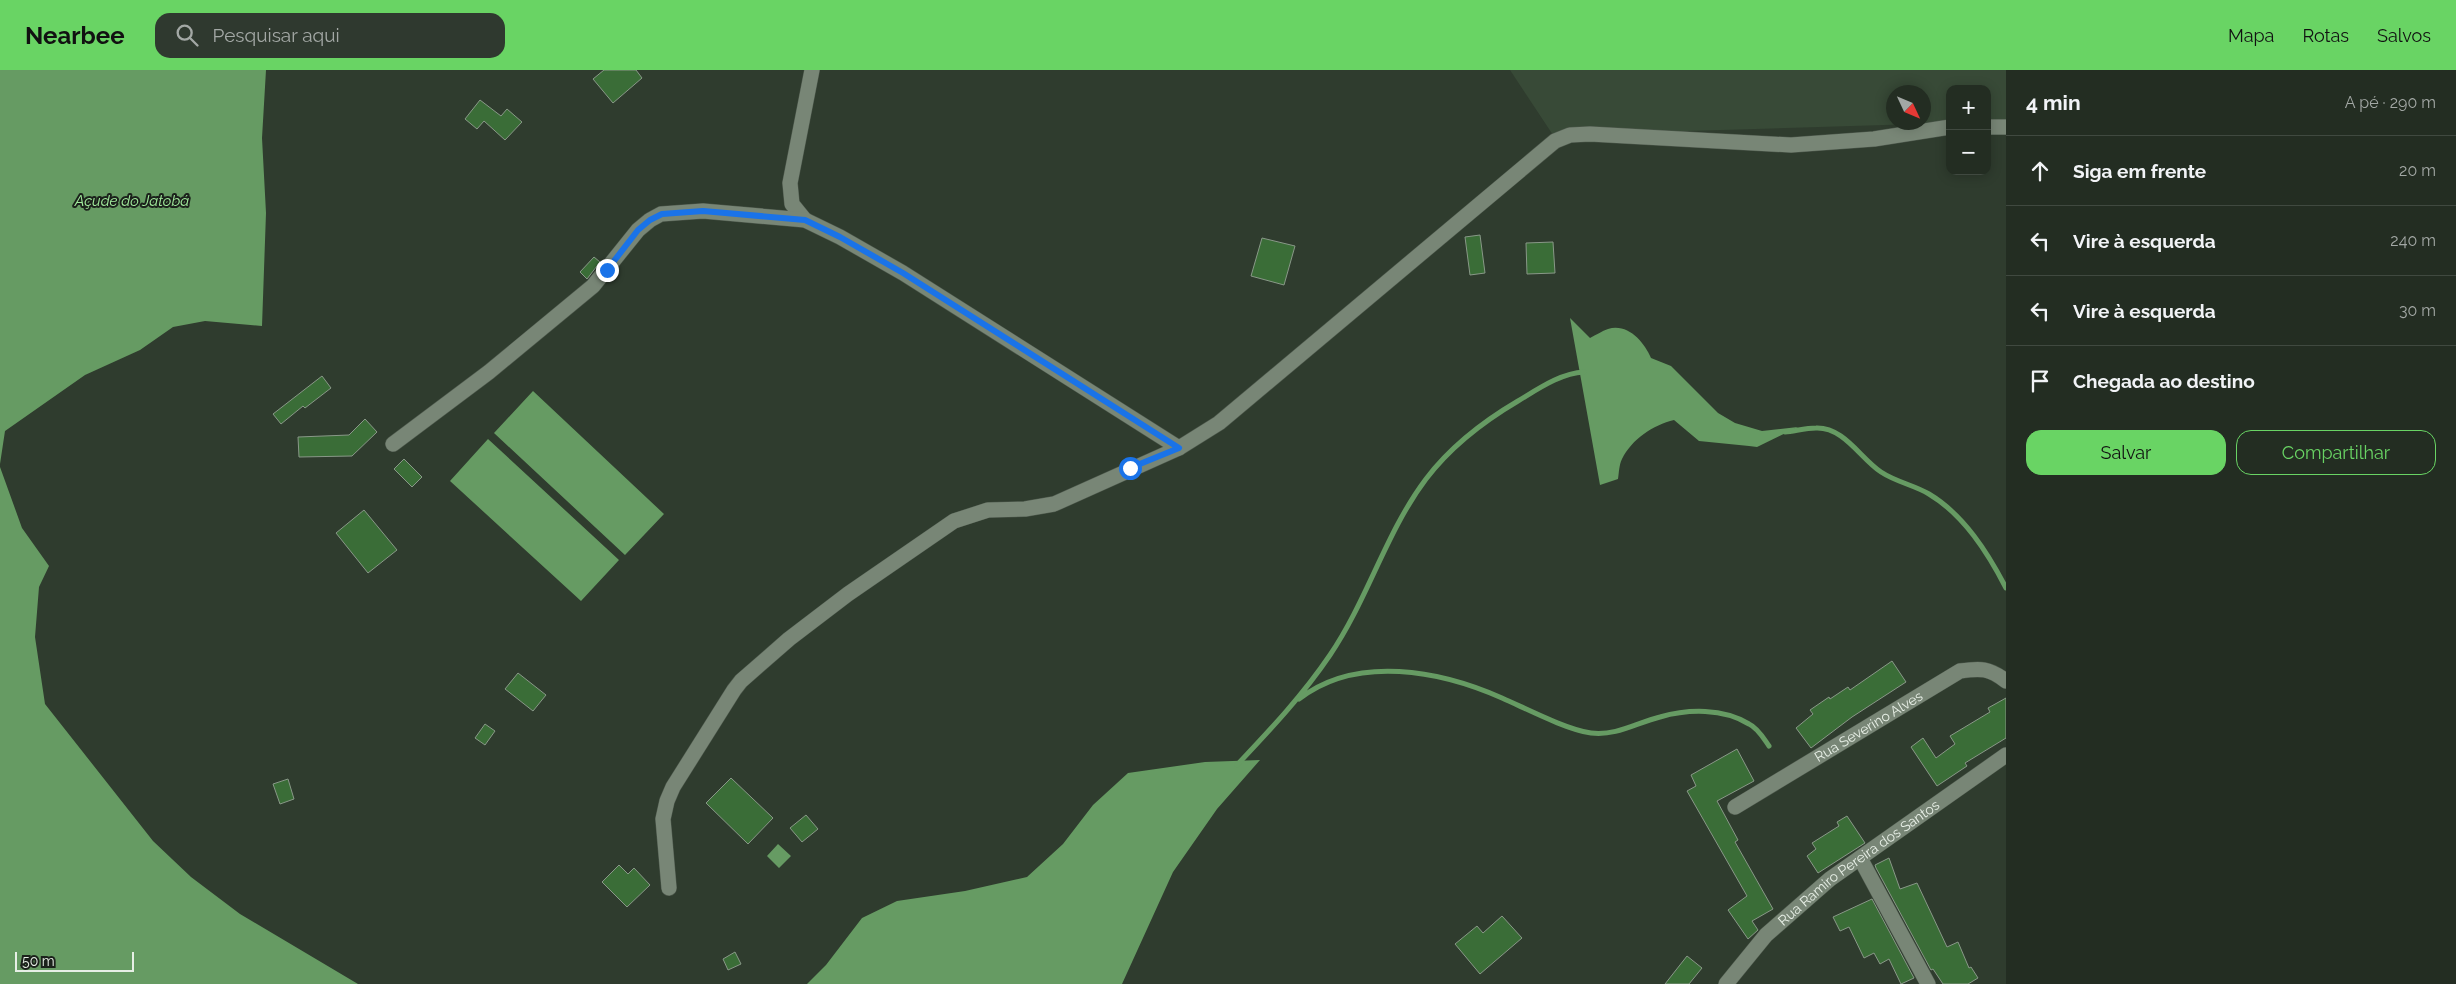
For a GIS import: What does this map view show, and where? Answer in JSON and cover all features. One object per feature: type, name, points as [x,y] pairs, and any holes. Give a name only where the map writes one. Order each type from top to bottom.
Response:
[{"type":"street","points":[[805,220],[792,204],[790,183],[812,70]]},
{"type":"street","points":[[1991,127],[2006,127]]},
{"type":"street","points":[[669,888],[663,819],[667,801],[673,787],[734,690],[754,669],[848,594],[954,522],[988,510],[1025,510],[1054,504],[1179,448],[1219,424],[1555,141],[1570,135],[1590,134],[1791,145],[1865,140],[1946,128]]},
{"type":"street","points":[[393,444],[490,372],[593,286],[638,230],[650,220],[662,214],[703,211],[805,220],[840,237],[903,273],[1179,448]]},
{"type":"street","name":"Rua Severino Alves","points":[[1735,807],[1960,671],[1976,669],[1993,671],[2006,681]]},
{"type":"street","name":"Rua Ramiro Pereira dos Santos","points":[[1726,984],[1766,935],[1830,879],[2006,755]]},
{"type":"street","points":[[1860,858],[1928,984]]},
{"type":"shaded area","points":[[1510,70],[2006,70],[2006,121],[1991,122],[1991,85],[1946,85],[1946,123],[1931,124],[1931,85],[1886,85],[1886,125],[1553,135]]},
{"type":"water","name":"Açude do Jatobá","points":[[0,70],[266,70],[262,138],[266,213],[262,326],[205,321],[173,327],[140,350],[85,375],[5,431],[0,464]]},
{"type":"water","points":[[1570,318],[1590,338],[1608,329],[1615,328],[1629,331],[1640,340],[1651,358],[1671,366],[1718,413],[1735,423],[1762,431],[1798,427],[1757,447],[1699,441],[1674,420],[1666,422],[1651,429],[1631,445],[1621,461],[1618,479],[1600,485]]},
{"type":"water","points":[[533,391],[664,514],[625,555],[494,433]]},
{"type":"water","points":[[488,439],[619,560],[581,601],[450,481]]},
{"type":"water","points":[[0,467],[22,528],[49,566],[39,587],[35,637],[45,704],[153,841],[191,877],[240,914],[358,984],[0,984]]},
{"type":"water","points":[[1260,760],[1217,809],[1173,872],[1122,984],[807,984],[826,965],[862,918],[897,901],[965,891],[1027,877],[1063,844],[1093,805],[1128,773],[1205,762]]},
{"type":"water","points":[[778,844],[791,856],[779,868],[767,856]]},
{"type":"building","points":[[604,70],[636,70],[642,78],[613,103],[593,79]]},
{"type":"building","points":[[480,100],[501,116],[507,109],[522,122],[505,140],[484,121],[477,129],[465,119]]},
{"type":"building","points":[[1480,235],[1485,273],[1470,275],[1465,237]]},
{"type":"building","points":[[1262,238],[1295,246],[1284,285],[1251,276]]},
{"type":"building","points":[[1553,242],[1555,273],[1527,274],[1526,243]]},
{"type":"building","points":[[594,257],[600,262],[587,279],[580,272]]},
{"type":"building","points":[[322,376],[331,388],[305,408],[303,406],[281,424],[273,414]]},
{"type":"building","points":[[365,419],[377,432],[352,456],[299,457],[298,437],[349,435]]},
{"type":"building","points":[[404,459],[422,477],[412,487],[394,469]]},
{"type":"building","points":[[364,510],[397,550],[368,573],[336,533]]},
{"type":"building","points":[[1892,661],[1906,682],[1852,717],[1811,748],[1796,728],[1813,714],[1810,710],[1848,687],[1850,690]]},
{"type":"building","points":[[518,673],[546,695],[533,711],[505,689]]},
{"type":"building","points":[[2006,698],[2006,738],[1965,763],[1967,766],[1937,786],[1911,747],[1923,738],[1936,758],[1955,744],[1950,736],[1990,712],[1988,708]]},
{"type":"building","points":[[485,724],[495,731],[485,745],[475,738]]},
{"type":"building","points":[[1737,749],[1754,781],[1717,801],[1738,840],[1735,842],[1773,909],[1752,921],[1758,930],[1748,939],[1728,910],[1747,896],[1687,791],[1696,786],[1691,775]]},
{"type":"building","points":[[731,778],[773,818],[748,844],[706,803]]},
{"type":"building","points":[[288,779],[294,799],[280,804],[273,784]]},
{"type":"building","points":[[806,815],[818,829],[802,842],[790,828]]},
{"type":"building","points":[[1847,816],[1865,843],[1818,873],[1807,856],[1816,849],[1812,843],[1839,826],[1837,822]]},
{"type":"building","points":[[1889,858],[1900,889],[1917,883],[1947,947],[1958,942],[1969,968],[1971,967],[1978,978],[1968,984],[1943,984],[1933,969],[1931,970],[1876,868],[1875,865]]},
{"type":"building","points":[[619,865],[628,874],[634,868],[650,885],[627,907],[602,882]]},
{"type":"building","points":[[1872,899],[1914,978],[1901,984],[1889,959],[1880,964],[1874,953],[1864,958],[1849,927],[1840,931],[1833,917]]},
{"type":"building","points":[[1502,916],[1522,938],[1480,974],[1455,944],[1477,926],[1483,933]]},
{"type":"building","points":[[735,952],[741,964],[728,970],[723,959]]},
{"type":"building","points":[[1687,956],[1702,968],[1689,984],[1665,984]]},
{"type":"waterway","points":[[1237,765],[1274,725],[1320,670],[1343,634],[1399,521],[1412,499],[1436,467],[1457,445],[1505,409],[1550,382],[1567,375],[1584,372]]},
{"type":"waterway","points":[[1785,432],[1808,428],[1826,429],[1835,432],[1881,472],[1929,494],[1942,503],[1974,536],[2006,588]]},
{"type":"waterway","points":[[1299,699],[1322,685],[1347,676],[1373,672],[1399,672],[1453,680],[1478,688],[1558,723],[1591,733],[1609,733],[1682,712],[1705,711],[1728,715],[1752,726],[1769,746]]},
{"type":"route","points":[[607,270],[638,230],[650,220],[662,214],[682,211],[703,211],[805,220],[840,237],[903,273],[1110,402],[1179,448],[1130,468]]}]
